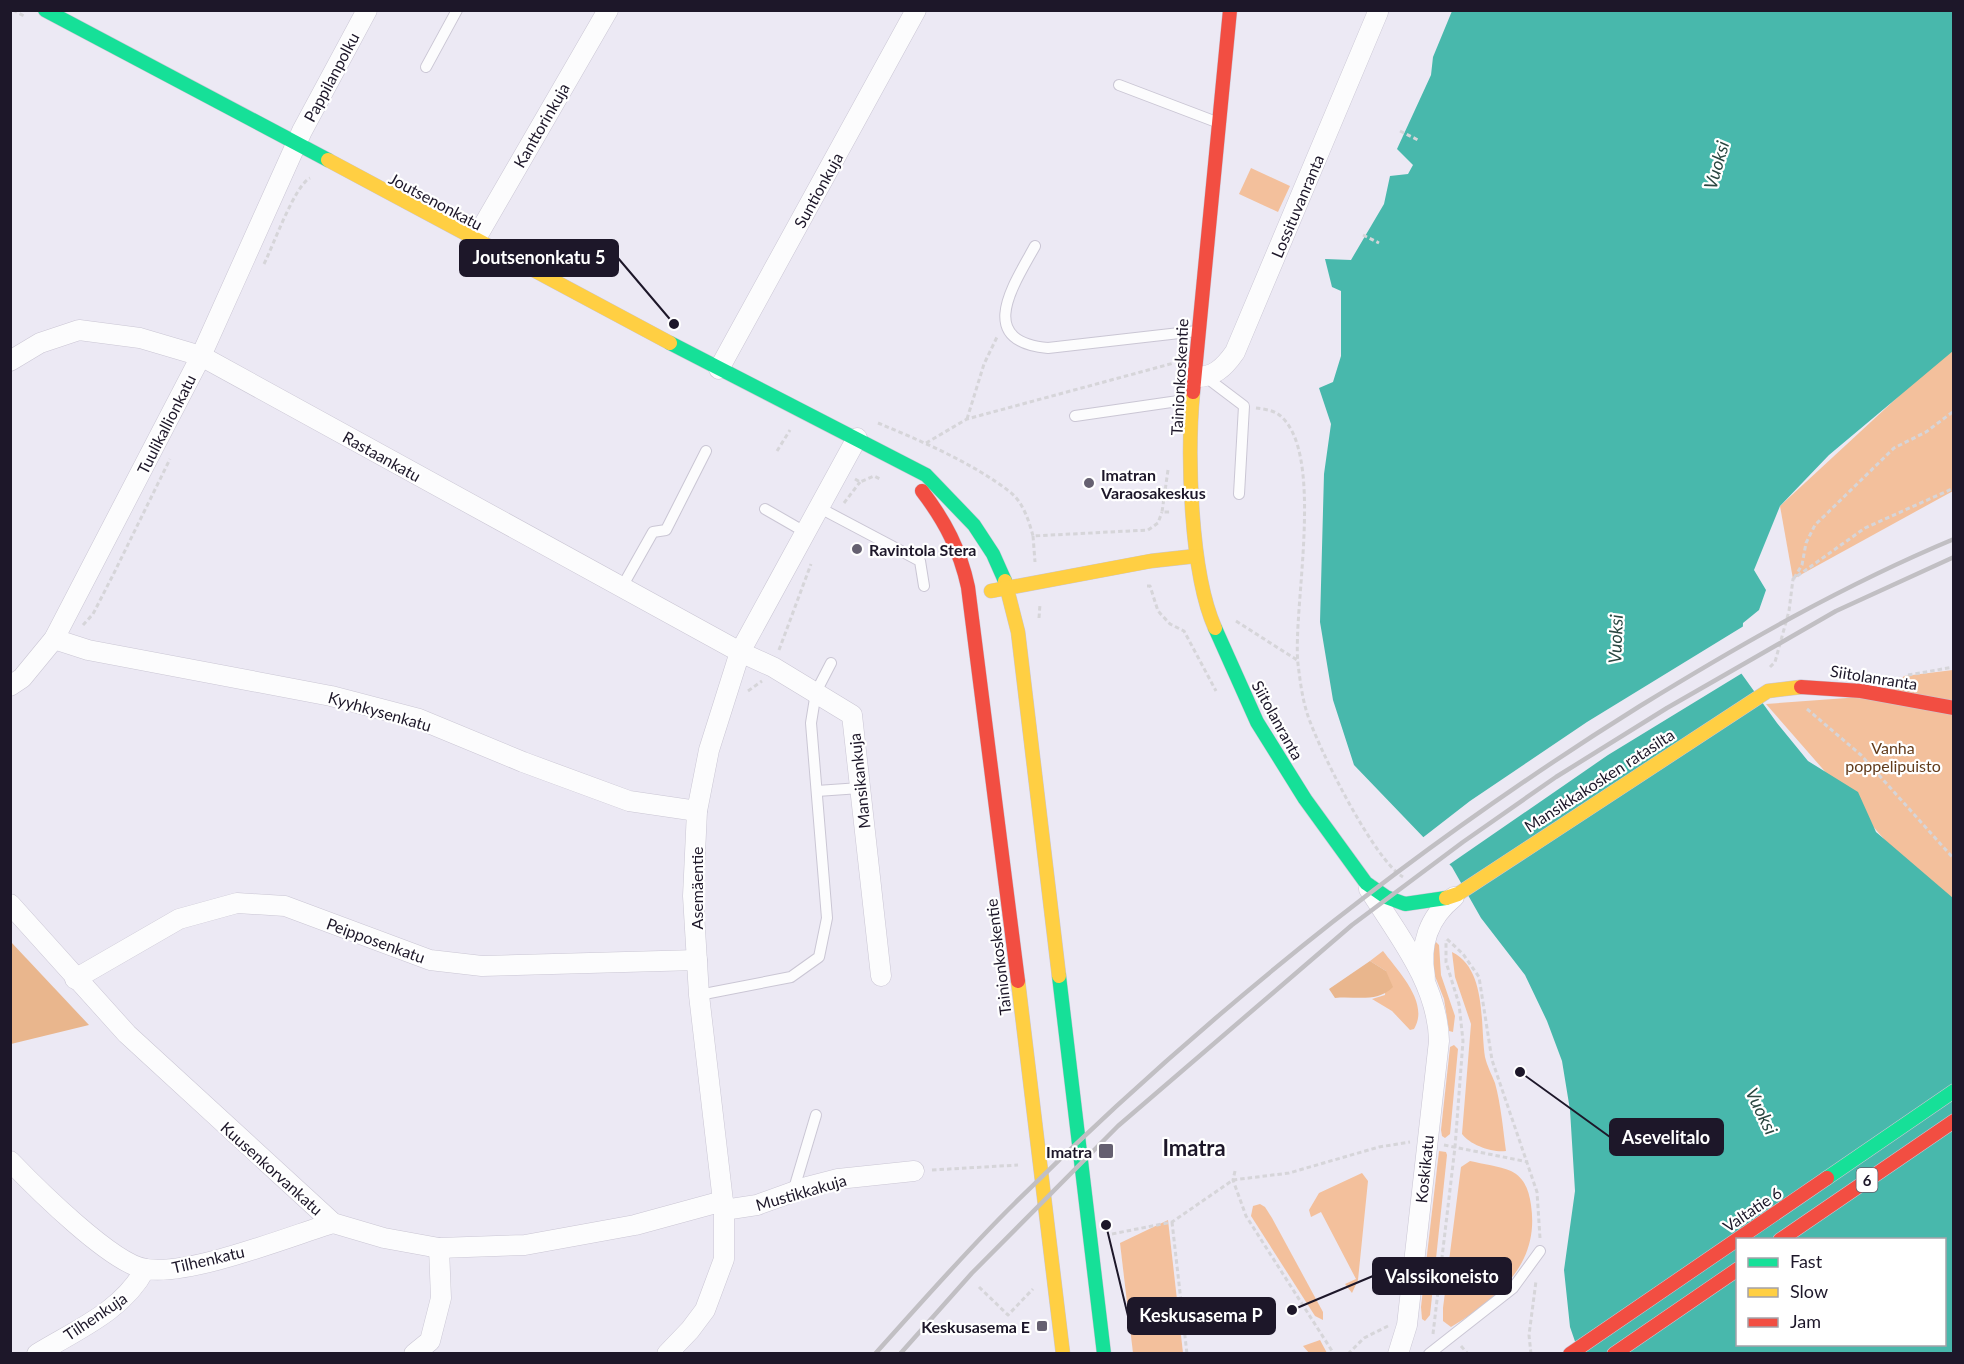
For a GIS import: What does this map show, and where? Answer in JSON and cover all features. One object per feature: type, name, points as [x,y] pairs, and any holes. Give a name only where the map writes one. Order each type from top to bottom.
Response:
[{"type":"main road","name":"Tainionkoskentie","points":[[1196,556],[1192,512],[1192,399],[1200,377],[1198,331],[1230,10]]},
{"type":"main road","name":"Joutsenonkatu","points":[[56,13],[296,145],[719,369],[926,475],[952,497],[992,555],[1008,587]]},
{"type":"main road","name":"Joutsenonkatu","points":[[877,448],[916,484],[940,512],[958,543],[969,595]]},
{"type":"main road","points":[[969,595],[1151,561],[1196,556]]},
{"type":"main road","name":"Siitolanranta","points":[[1196,556],[1212,622],[1257,722],[1305,799],[1366,883]]},
{"type":"main road","points":[[1008,587],[1020,649],[1104,1353]]},
{"type":"main road","name":"Tainionkoskentie","points":[[969,595],[1063,1353]]},
{"type":"main road","name":"Siitolanranta","points":[[1759,694],[1792,686],[1832,685],[1951,707]]},
{"type":"main road","name":"Mansikkakosken ratasilta","points":[[1366,883],[1386,897],[1405,904],[1436,901],[1458,894],[1759,694]]},
{"type":"main road","name":"Valtatie 6","points":[[1738,1238],[1953,1091]]},
{"type":"main road","name":"6","points":[[1781,1238],[1953,1121]]},
{"type":"main road","name":"Valtatie 6","points":[[1570,1353],[1736,1239]]},
{"type":"main road","points":[[1614,1353],[1736,1270]]},
{"type":"street","name":"Pappilanpolku","points":[[296,145],[367,10]]},
{"type":"street","name":"Kanttorinkuja","points":[[475,240],[608,10]]},
{"type":"street","name":"Suntionkuja","points":[[719,369],[916,10]]},
{"type":"street","name":"Lossituvanranta","points":[[1200,377],[1226,365],[1239,344],[1377,12]]},
{"type":"street","name":"Tuulikallionkatu","points":[[10,686],[22,678],[54,639],[201,356],[296,145]]},
{"type":"street","name":"Rastaankatu","points":[[10,361],[40,343],[79,330],[140,338],[201,356],[740,652]]},
{"type":"street","name":"Asemäentie","points":[[667,1353],[690,1330],[705,1310],[724,1259],[723,1206],[699,995],[693,896],[697,811],[709,750],[740,652],[805,532],[826,512],[839,470],[857,438]]},
{"type":"street","name":"Kyyhkysenkatu","points":[[54,639],[88,650],[331,696],[419,719],[523,762],[628,801],[697,811]]},
{"type":"street","name":"Mansikankuja","points":[[740,652],[773,667],[852,715],[881,976]]},
{"type":"street","name":"Koskikatu","points":[[1366,883],[1427,985],[1439,1018],[1439,1041],[1407,1326],[1398,1353]]},
{"type":"street","name":"Koskikatu","points":[[1427,985],[1423,959],[1427,931],[1442,906],[1458,894]]},
{"type":"street","name":"Peipposenkatu","points":[[75,979],[178,919],[237,903],[285,906],[430,960],[482,966],[697,960]]},
{"type":"street","name":"Kuusenkorvankatu","points":[[10,904],[75,979],[127,1034],[333,1223],[384,1238],[439,1248],[525,1245],[723,1206]]},
{"type":"street","points":[[10,1161],[41,1193],[93,1238],[145,1269]]},
{"type":"street","name":"Mustikkakuja","points":[[723,1206],[758,1205],[838,1179],[914,1171]]},
{"type":"street","name":"Tilhenkatu","points":[[145,1269],[170,1269],[216,1260],[333,1223]]},
{"type":"street","points":[[414,1353],[430,1341],[441,1299],[439,1248]]},
{"type":"street","name":"Tilhenkuja","points":[[38,1353],[120,1303],[135,1288],[145,1269]]},
{"type":"lane","points":[[426,67],[457,10]]},
{"type":"lane","points":[[1119,85],[1219,123]]},
{"type":"lane","points":[[1035,246],[1005,306],[1004,322],[1011,336],[1027,346],[1048,348],[1198,331]]},
{"type":"lane","points":[[1200,377],[1244,406],[1239,494]]},
{"type":"lane","points":[[1075,416],[1192,399]]},
{"type":"lane","points":[[622,587],[653,532],[666,530],[706,452]]},
{"type":"lane","points":[[765,509],[805,532]]},
{"type":"lane","points":[[826,512],[920,561],[924,586]]},
{"type":"lane","points":[[699,995],[790,976],[819,957],[827,918],[812,723],[816,692],[831,663]]},
{"type":"lane","points":[[817,791],[860,788]]},
{"type":"lane","points":[[793,1192],[816,1115]]},
{"type":"lane","points":[[1429,1353],[1513,1288],[1540,1251]]},
{"type":"path","points":[[1400,131],[1418,140]]},
{"type":"path","points":[[1363,235],[1379,243]]},
{"type":"path","points":[[967,419],[984,364],[1004,322]]},
{"type":"path","points":[[926,443],[967,419],[1180,361]]},
{"type":"path","points":[[1244,406],[1276,412],[1284,420],[1297,448],[1304,479],[1297,660],[1307,714],[1328,760],[1369,836],[1394,872],[1407,880]]},
{"type":"path","points":[[1768,670],[1775,662],[1789,611],[1793,579],[1802,565],[1806,543],[1815,525],[1893,448],[1926,432],[1953,411]]},
{"type":"path","points":[[839,470],[860,482]]},
{"type":"path","points":[[826,512],[860,482],[874,476],[883,480]]},
{"type":"path","points":[[1793,579],[1865,528],[1953,488]]},
{"type":"path","points":[[722,711],[770,676],[812,561]]},
{"type":"path","points":[[1139,586],[1150,586],[1158,611],[1170,624],[1184,631],[1218,693]]},
{"type":"path","points":[[1041,608],[1050,604]]},
{"type":"path","points":[[1230,617],[1297,660]]},
{"type":"path","points":[[1799,703],[1861,755],[1953,859]]},
{"type":"path","points":[[1432,1338],[1455,1147],[1463,1041],[1459,1004],[1446,962],[1446,932]]},
{"type":"path","points":[[1446,938],[1463,954],[1479,977],[1492,1060],[1538,1192],[1540,1251],[1529,1335],[1531,1353]]},
{"type":"path","points":[[1439,1041],[1463,1041]]},
{"type":"path","points":[[1107,1234],[1172,1222],[1233,1180],[1289,1173],[1387,1145],[1427,1142],[1528,1162]]},
{"type":"path","points":[[914,1171],[1015,1166]]},
{"type":"path","points":[[1235,1171],[1233,1180],[1246,1216],[1334,1353]]},
{"type":"path","points":[[1172,1222],[1187,1353]]},
{"type":"path","points":[[1037,1285],[1039,1295]]},
{"type":"path","points":[[979,1287],[1008,1315],[1029,1294]]},
{"type":"path","points":[[1348,1353],[1364,1338],[1381,1329]]},
{"type":"green space","points":[[1251,168],[1290,186],[1278,212],[1239,194]]},
{"type":"green space","points":[[1953,346],[1953,491],[1793,579],[1780,506]]},
{"type":"green space","name":"Vanha poppelipuisto","points":[[1953,670],[1953,918],[1766,704],[1888,695],[1904,676]]},
{"type":"green space","points":[[1436,942],[1439,945],[1441,975],[1455,1016],[1453,1032],[1449,1031],[1444,999],[1433,971]]},
{"type":"green space","points":[[1383,951],[1404,978],[1415,998],[1418,1019],[1414,1029],[1410,1030],[1392,1011],[1372,999],[1385,995],[1386,971],[1370,961]]},
{"type":"green space","points":[[1452,952],[1463,960],[1477,984],[1485,1057],[1497,1091],[1506,1151],[1495,1151],[1482,1147],[1470,1142],[1462,1134],[1471,1024],[1455,977]]},
{"type":"green space","points":[[1454,1045],[1458,1049],[1450,1134],[1445,1138],[1441,1130],[1450,1047]]},
{"type":"green space","points":[[1439,1151],[1446,1152],[1447,1155],[1430,1315],[1425,1321],[1422,1319],[1421,1307]]},
{"type":"green space","points":[[1470,1161],[1506,1169],[1520,1177],[1529,1195],[1532,1226],[1529,1245],[1522,1263],[1512,1278],[1484,1305],[1451,1327],[1443,1321],[1443,1308],[1461,1167]]},
{"type":"green space","points":[[1362,1173],[1368,1181],[1358,1280],[1352,1293],[1345,1284],[1356,1279],[1321,1212],[1311,1217],[1309,1210],[1319,1193]]},
{"type":"green space","points":[[1260,1204],[1265,1207],[1272,1218],[1323,1312],[1323,1320],[1315,1316],[1251,1216],[1253,1206]]},
{"type":"green space","points":[[1168,1220],[1183,1353],[1133,1353],[1120,1243]]},
{"type":"green space","points":[[1320,1340],[1327,1353],[1309,1353],[1303,1346]]},
{"type":"shaded area","points":[[11,942],[89,1025],[11,1044]]},
{"type":"shaded area","points":[[1370,961],[1386,971],[1393,987],[1373,997],[1335,998],[1329,989]]},
{"type":"water","name":"Vuoksi","points":[[1452,11],[1953,11],[1953,351],[1829,455],[1780,506],[1754,570],[1766,590],[1759,610],[1743,623],[1741,673],[1808,761],[1858,792],[1876,832],[1953,898],[1953,1353],[1579,1353],[1570,1327],[1564,1270],[1575,1191],[1570,1110],[1562,1061],[1547,1021],[1525,975],[1481,918],[1452,867],[1354,765],[1333,700],[1320,622],[1324,474],[1331,424],[1319,388],[1333,382],[1341,356],[1341,291],[1332,287],[1325,259],[1351,260],[1384,204],[1390,176],[1408,174],[1413,165],[1397,149],[1431,75],[1433,57]]},
{"type":"pier","points":[[1747,624],[1744,672],[1608,755],[1447,866],[1421,839],[1470,801],[1587,722]]},
{"type":"railway","points":[[875,1354],[979,1240],[1087,1134],[1236,1001],[1393,876],[1556,760],[1678,683],[1833,596],[1954,539]]},
{"type":"railway","points":[[900,1354],[972,1273],[1118,1126],[1352,925],[1463,842],[1556,777],[1667,708],[1836,611],[1954,557]]},
{"type":"traffic: fast","points":[[45,10],[328,160]]},
{"type":"traffic: fast","points":[[670,343],[926,475],[974,525],[993,554],[1005,581]]},
{"type":"traffic: fast","points":[[1215,628],[1257,722],[1305,799],[1366,883],[1386,897],[1405,904],[1446,898]]},
{"type":"traffic: fast","points":[[1059,976],[1104,1354]]},
{"type":"traffic: fast","points":[[1827,1178],[1954,1091]]},
{"type":"traffic: slow","points":[[328,160],[670,343]]},
{"type":"traffic: slow","points":[[1193,392],[1190,447],[1195,545],[1200,576],[1215,628]]},
{"type":"traffic: slow","points":[[991,591],[1151,561],[1196,556]]},
{"type":"traffic: slow","points":[[1005,581],[1018,632],[1059,976]]},
{"type":"traffic: slow","points":[[1446,898],[1458,894],[1768,691],[1801,687]]},
{"type":"traffic: slow","points":[[1018,981],[1063,1354]]},
{"type":"traffic: jam","points":[[1193,392],[1230,10]]},
{"type":"traffic: jam","points":[[922,491],[951,536],[968,587],[1018,981]]},
{"type":"traffic: jam","points":[[1801,687],[1861,691],[1954,708]]},
{"type":"traffic: jam","points":[[1783,1238],[1954,1121]]},
{"type":"traffic: jam","points":[[1739,1238],[1827,1178]]},
{"type":"traffic: jam","points":[[1570,1354],[1736,1240]]},
{"type":"traffic: jam","points":[[1614,1354],[1736,1270]]},
{"type":"place","name":"Joutsenonkatu 5","points":[[674,324]]},
{"type":"place","name":"Imatran Varaosakeskus","points":[[1089,483]]},
{"type":"place","name":"Ravintola Stera","points":[[857,549]]},
{"type":"place","name":"Asevelitalo","points":[[1520,1072]]},
{"type":"place","name":"Imatra","points":[[1106,1151]]},
{"type":"place","name":"Keskusasema P","points":[[1106,1225]]},
{"type":"place","name":"Valssikoneisto","points":[[1292,1310]]},
{"type":"place","name":"Keskusasema E","points":[[1042,1326]]},
{"type":"district","name":"Imatra","points":[[1194,1147]]}]
